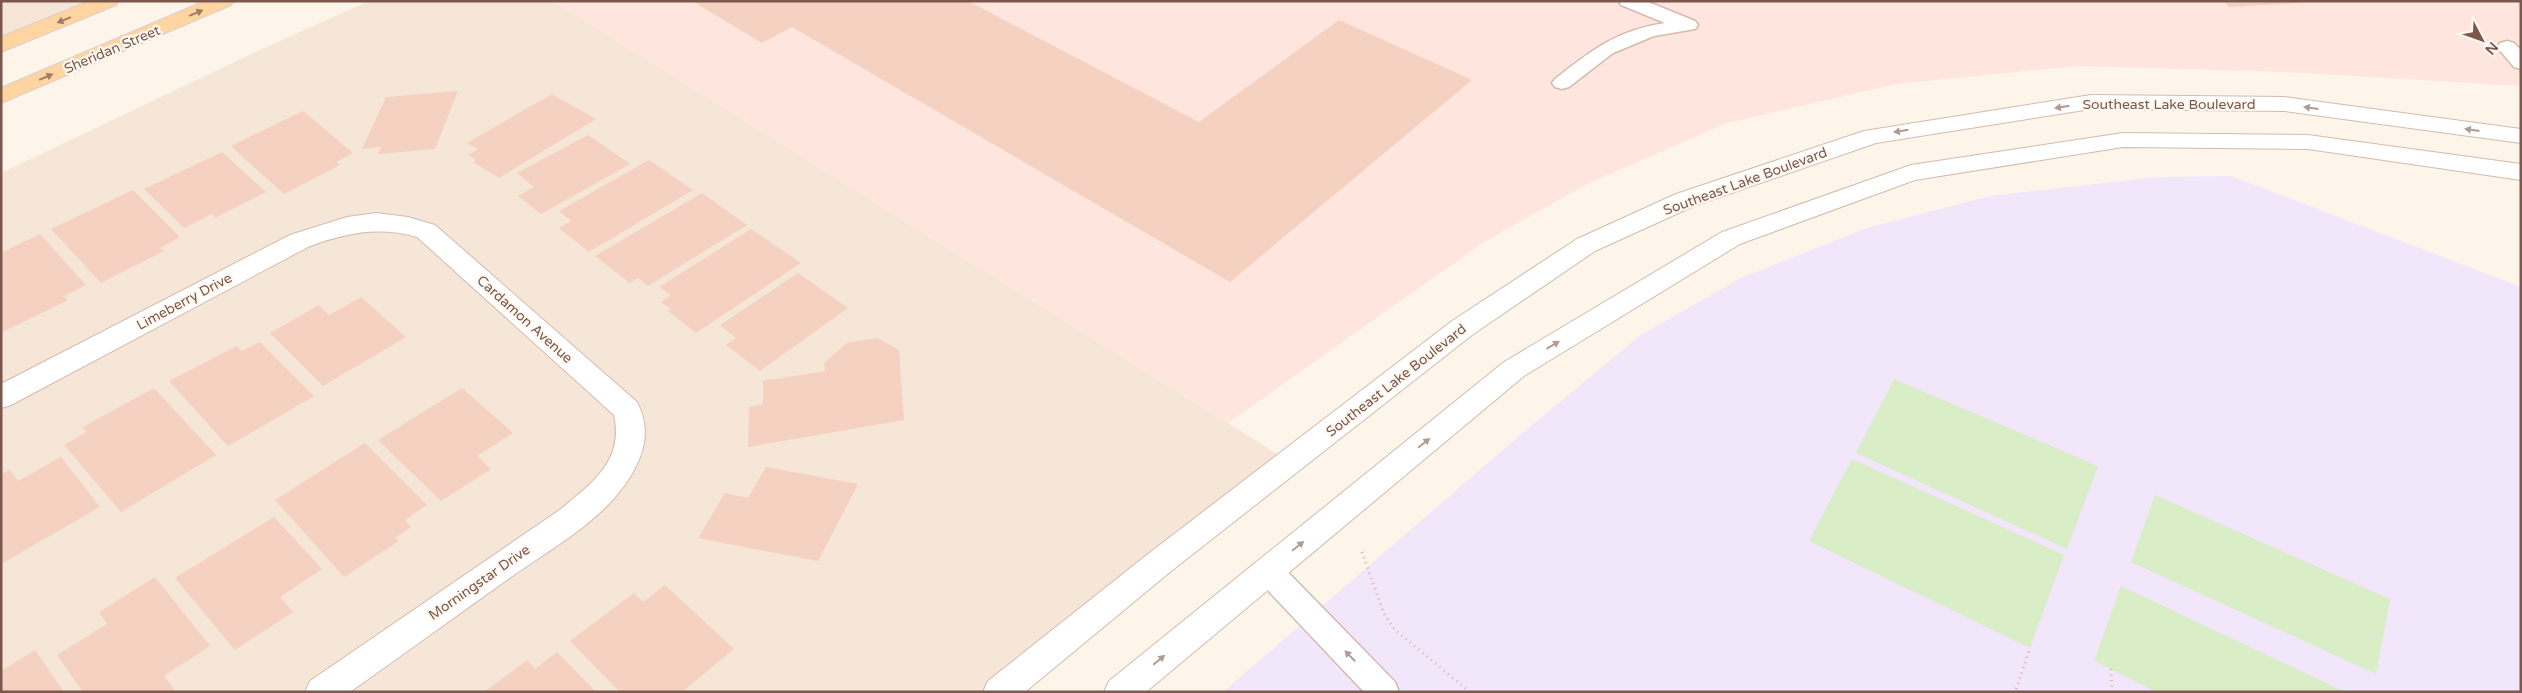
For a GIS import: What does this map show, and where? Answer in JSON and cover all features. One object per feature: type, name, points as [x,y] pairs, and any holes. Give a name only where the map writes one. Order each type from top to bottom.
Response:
[{"type":"main road","points":[[1,45],[109,1]]},
{"type":"main road","name":"Sheridan Street","points":[[1,96],[224,1]]},
{"type":"street","name":"Southeast Lake Boulevard","points":[[1000,692],[1160,563],[1462,328],[1586,245],[1685,200],[1872,136],[2091,102],[2285,104],[2521,136]]},
{"type":"street","points":[[1122,692],[1514,369],[1731,238],[1911,173],[2123,140],[2308,142],[2521,172]]},
{"type":"street","name":"Limeberry Drive","points":[[1,397],[299,241],[342,224],[372,222]]},
{"type":"street","name":"Cardamon Avenue","points":[[372,222],[401,222],[426,230],[627,410],[632,434],[624,460]]},
{"type":"street","name":"Morningstar Drive","points":[[322,692],[572,518],[608,487],[624,460]]},
{"type":"lane","points":[[1562,83],[1606,50],[1649,31],[1688,25],[1628,1]]},
{"type":"lane","points":[[2507,47],[2521,63]]},
{"type":"lane","points":[[1268,571],[1384,692]]},
{"type":"path","points":[[1362,552],[1384,614],[1395,630],[1470,692]]},
{"type":"path","points":[[2020,692],[2016,690],[2030,648]]},
{"type":"path","points":[[2111,669],[2112,692]]},
{"type":"shaded area","points":[[1,1],[110,1],[1,46]]},
{"type":"shaded area","points":[[369,1],[553,1],[1290,462],[1000,692],[1,692],[1,173],[264,48]]},
{"type":"shaded area","points":[[553,1],[2521,1],[2521,86],[2284,72],[2077,66],[1896,84],[1727,123],[1587,184],[1484,242],[1228,423]]},
{"type":"shaded area","points":[[2231,176],[2521,287],[2521,692],[1223,692],[1519,436],[1641,335],[1741,278],[1867,228],[1990,196],[2157,177]]},
{"type":"green space","points":[[1894,379],[2098,466],[2067,549],[1856,453]]},
{"type":"green space","points":[[1852,459],[2064,555],[2030,648],[1809,541]]},
{"type":"green space","points":[[2155,495],[2390,599],[2376,674],[2131,562]]},
{"type":"green space","points":[[2121,586],[2345,692],[2157,692],[2094,661]]},
{"type":"building","points":[[692,1],[968,1],[1199,122],[1339,20],[1472,80],[1230,282],[792,27],[762,43]]},
{"type":"building","points":[[2224,1],[2301,1],[2301,3],[2229,7]]},
{"type":"building","points":[[458,91],[435,149],[378,154],[381,147],[362,149],[386,97]]},
{"type":"building","points":[[552,94],[596,119],[499,178],[473,162],[476,160],[468,155],[478,149],[467,143]]},
{"type":"building","points":[[303,111],[353,153],[336,162],[340,165],[284,194],[231,146]]},
{"type":"building","points":[[588,135],[630,164],[541,214],[518,196],[534,187],[517,173]]},
{"type":"building","points":[[222,152],[266,192],[215,218],[212,214],[184,228],[144,189]]},
{"type":"building","points":[[649,160],[693,190],[589,252],[559,228],[571,221],[559,211]]},
{"type":"building","points":[[133,190],[180,237],[160,248],[164,251],[101,283],[51,229]]},
{"type":"building","points":[[702,193],[747,225],[648,286],[638,278],[630,283],[595,256]]},
{"type":"building","points":[[751,229],[801,263],[696,333],[668,311],[671,309],[661,302],[671,295],[659,287]]},
{"type":"building","points":[[40,234],[86,285],[64,296],[68,300],[1,333],[1,253]]},
{"type":"building","points":[[798,273],[848,308],[760,371],[726,345],[736,338],[720,325]]},
{"type":"building","points":[[361,297],[406,337],[323,386],[270,333],[319,305],[329,315]]},
{"type":"building","points":[[877,338],[899,350],[904,420],[748,447],[749,407],[763,404],[763,381],[825,371],[824,363],[847,343]]},
{"type":"building","points":[[260,342],[314,396],[228,446],[169,381],[237,346],[242,351]]},
{"type":"building","points":[[154,388],[216,455],[121,512],[64,445],[87,432],[83,427]]},
{"type":"building","points":[[462,388],[513,433],[477,456],[491,469],[441,501],[378,440]]},
{"type":"building","points":[[365,443],[427,505],[405,520],[411,527],[395,538],[399,541],[344,577],[275,500]]},
{"type":"building","points":[[61,457],[100,507],[1,564],[1,474],[10,470],[18,481]]},
{"type":"building","points":[[766,467],[858,484],[818,561],[698,538],[725,493],[748,498]]},
{"type":"building","points":[[274,517],[322,569],[280,597],[293,612],[235,650],[175,578]]},
{"type":"building","points":[[155,577],[210,646],[164,676],[176,692],[83,692],[57,655],[107,624],[99,612]]},
{"type":"building","points":[[665,585],[734,649],[682,692],[620,692],[570,641],[634,593],[643,602]]},
{"type":"building","points":[[35,650],[64,692],[1,692],[1,671]]},
{"type":"building","points":[[557,652],[596,692],[484,692],[527,660],[535,669]]}]
